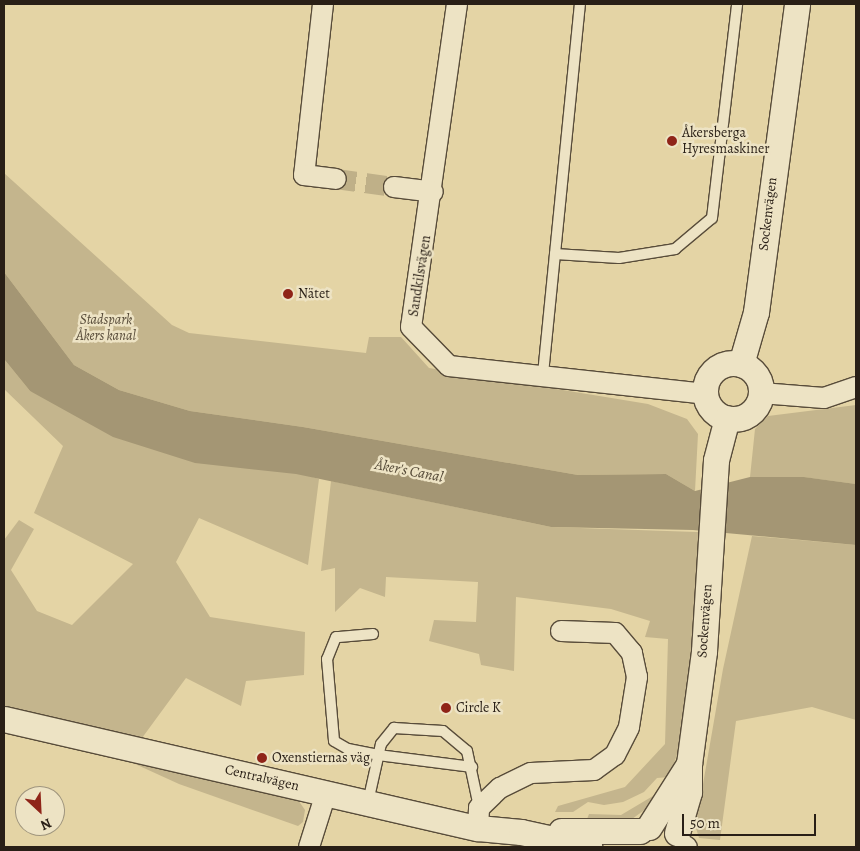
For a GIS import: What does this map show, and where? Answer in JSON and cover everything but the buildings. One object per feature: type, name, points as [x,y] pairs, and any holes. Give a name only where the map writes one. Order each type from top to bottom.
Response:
[{"type":"street","points":[[323,4],[304,175],[336,179]]},
{"type":"street","name":"Sandkilsvägen","points":[[457,4],[433,192],[412,327],[449,366],[543,374],[705,394]]},
{"type":"street","name":"Sockenvägen","points":[[741,364],[756,312],[797,4]]},
{"type":"street","points":[[394,187],[433,192]]},
{"type":"street","points":[[730,363],[741,364],[758,377],[761,393],[758,404],[750,414],[727,418],[714,411],[705,394],[708,378],[715,369],[730,363]]},
{"type":"street","points":[[761,393],[824,398],[856,387]]},
{"type":"street","name":"Sockenvägen","points":[[683,844],[690,792],[689,764],[704,651],[716,460],[727,418]]},
{"type":"street","points":[[479,818],[500,788],[531,773],[594,770],[615,755],[629,727],[637,677],[632,653],[615,633],[561,631]]},
{"type":"street","name":"Centralvägen","points":[[4,719],[368,803],[479,818],[521,832],[589,847]]},
{"type":"street","name":"Sockenvägen","points":[[640,835],[689,764]]},
{"type":"street","points":[[309,847],[326,792]]},
{"type":"street","name":"Sockenvägen","points":[[640,835],[668,828],[683,844]]},
{"type":"street","name":"Centralvägen","points":[[521,832],[640,835]]},
{"type":"lane","points":[[543,374],[580,4]]},
{"type":"lane","points":[[555,254],[619,258],[675,249],[712,218],[738,4]]},
{"type":"lane","points":[[374,634],[336,637],[328,659],[334,742],[348,749],[378,755],[472,767]]},
{"type":"lane","points":[[368,803],[381,744],[394,728],[443,731],[467,751],[472,767],[479,818]]},
{"type":"green space","name":"Stadspark Åkers kanal","points":[[4,173],[172,325],[189,333],[366,353],[369,337],[401,337],[429,368],[648,404],[687,419],[698,434],[695,491],[666,474],[578,475],[303,427],[190,411],[119,390],[74,365],[4,272]]},
{"type":"green space","points":[[4,359],[30,391],[319,479],[308,565],[199,518],[176,562],[210,617],[305,632],[304,675],[246,681],[241,706],[186,678],[142,738],[4,707],[4,540],[19,520],[34,529],[11,570],[37,611],[72,625],[133,564],[34,513],[63,446],[4,389]]},
{"type":"green space","points":[[856,405],[856,484],[803,477],[750,477],[755,429],[768,416]]},
{"type":"green space","points":[[331,481],[551,527],[725,533],[721,573],[693,710],[669,777],[657,778],[644,792],[623,802],[604,805],[588,802],[573,812],[555,812],[558,806],[625,787],[665,744],[668,639],[645,637],[650,621],[611,609],[516,597],[514,671],[481,665],[479,654],[429,641],[434,620],[476,622],[478,582],[386,577],[385,597],[360,588],[335,612],[335,568],[321,571]]},
{"type":"green space","points":[[752,536],[856,545],[856,720],[812,707],[736,721],[720,840],[699,838],[693,818],[702,790],[723,669]]},
{"type":"green space","points":[[122,758],[296,797],[305,810],[303,822],[298,826],[179,784]]},
{"type":"green space","points":[[658,793],[661,798],[632,819],[587,819],[589,814],[621,815]]},
{"type":"water","name":"Åker's Canal","points":[[4,272],[74,365],[119,390],[190,411],[303,427],[578,475],[666,474],[695,491],[750,477],[804,477],[856,484],[856,545],[693,530],[551,527],[296,474],[195,463],[113,437],[30,391],[4,359]]},
{"type":"tunnel","points":[[336,179],[394,187]]},
{"type":"place","name":"Åkersberga Hyresmaskiner","points":[[672,141]]},
{"type":"place","name":"Nätet","points":[[288,294]]},
{"type":"place","name":"Circle K","points":[[446,708]]},
{"type":"place","name":"Oxenstiernas väg","points":[[262,758]]}]
